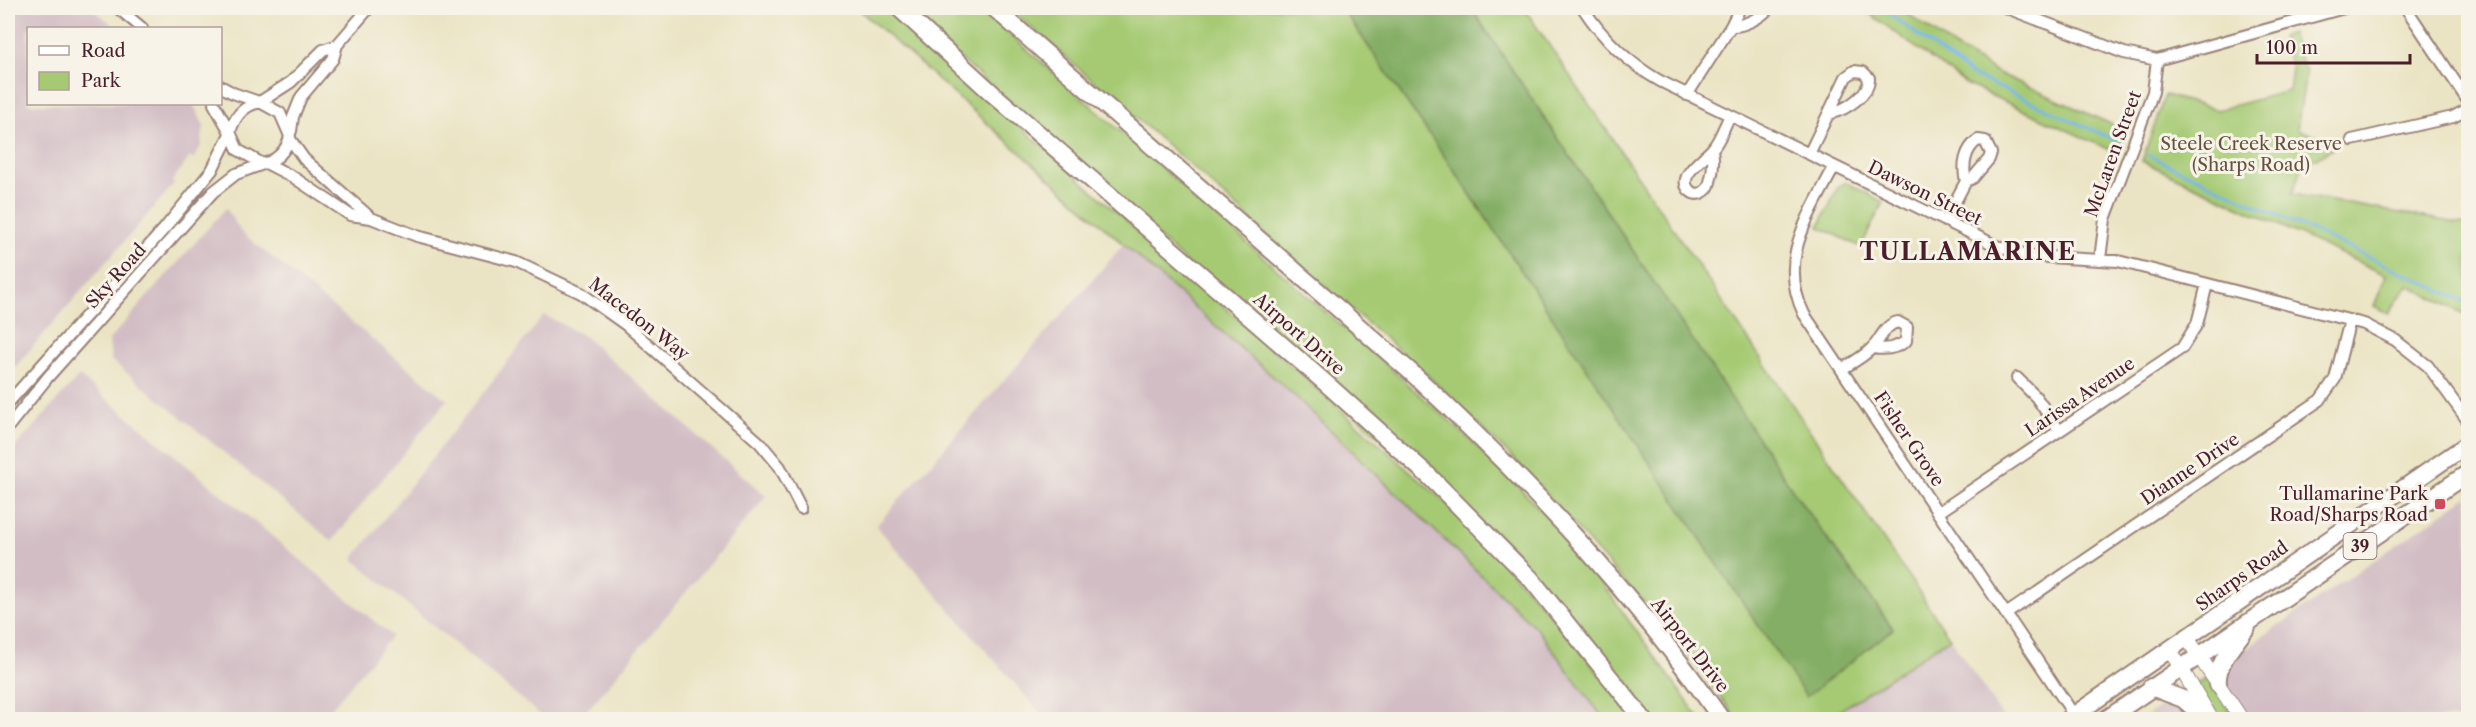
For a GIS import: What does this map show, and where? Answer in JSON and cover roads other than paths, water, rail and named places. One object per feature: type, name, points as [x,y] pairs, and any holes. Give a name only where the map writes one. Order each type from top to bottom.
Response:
[{"type":"main road","name":"Airport Drive","points":[[898,8],[1430,477],[1531,579],[1644,720]]},
{"type":"main road","name":"Airport Drive","points":[[994,8],[1469,426],[1533,490],[1599,562],[1687,670],[1722,720]]},
{"type":"main road","name":"Sharps Road","points":[[2071,717],[2469,444]]},
{"type":"main road","name":"39","points":[[2105,720],[2469,473]]},
{"type":"main road","points":[[2218,684],[2218,672],[2223,660],[2252,619]]},
{"type":"main road","points":[[2151,687],[2183,699],[2210,720]]},
{"type":"street","points":[[118,8],[141,27]]},
{"type":"street","points":[[215,105],[234,144],[243,155],[265,164],[280,154],[290,137],[296,105],[333,59],[337,45],[369,8]]},
{"type":"street","name":"Dawson Street","points":[[1583,8],[1607,41],[1644,73],[2015,253],[2030,256],[2118,261],[2350,320],[2379,330],[2411,350],[2428,366],[2469,421]]},
{"type":"street","points":[[1687,95],[1740,8]]},
{"type":"street","points":[[1731,26],[1741,26],[1769,8]]},
{"type":"street","points":[[2007,8],[2124,53],[2157,60],[2344,8]]},
{"type":"street","points":[[2406,8],[2469,100]]},
{"type":"street","points":[[230,133],[234,121],[242,110],[291,82],[323,50],[337,45]]},
{"type":"street","name":"McLaren Street","points":[[2100,259],[2105,219],[2153,92],[2157,60]]},
{"type":"street","points":[[222,87],[280,113],[290,137]]},
{"type":"street","points":[[2352,140],[2453,117],[2469,109]]},
{"type":"street","points":[[1809,154],[1831,113]]},
{"type":"street","points":[[1712,150],[1730,116]]},
{"type":"street","name":"Sky Road","points":[[8,403],[165,228],[212,170],[230,133]]},
{"type":"street","name":"Macedon Way","points":[[290,137],[310,165],[372,218]]},
{"type":"street","name":"Macedon Way","points":[[265,164],[293,177],[350,215],[372,218],[417,236],[516,262],[559,280],[604,308],[652,347],[760,443],[785,476],[801,508]]},
{"type":"street","name":"Sky Road","points":[[8,427],[48,377],[213,192],[236,174],[265,164]]},
{"type":"street","name":"Fisher Grove","points":[[1834,167],[1799,240],[1792,268],[1798,300],[1804,314],[1939,512],[2071,717]]},
{"type":"street","points":[[1945,221],[1966,181]]},
{"type":"street","name":"Larissa Avenue","points":[[1939,512],[2182,348],[2196,324],[2207,284]]},
{"type":"street","name":"Dianne Drive","points":[[2006,614],[2320,400],[2336,379],[2350,320]]},
{"type":"street","points":[[1842,369],[1874,348]]},
{"type":"street","points":[[2017,378],[2037,397],[2059,430]]},
{"type":"street","points":[[2187,638],[2242,720]]},
{"type":"street","points":[[2170,650],[2210,720]]},
{"type":"waterway","points":[[1881,8],[1972,75],[2117,141]]},
{"type":"waterway","points":[[2148,155],[2468,303]]},
{"type":"place","name":"Tullamarine Park Road/Sharps Road","points":[[2440,504]]},
{"type":"district","name":"TULLAMARINE","points":[[1968,252]]},
{"type":"park label","name":"Steele Creek Reserve (Sharps Road)","points":[[2251,154]]}]
